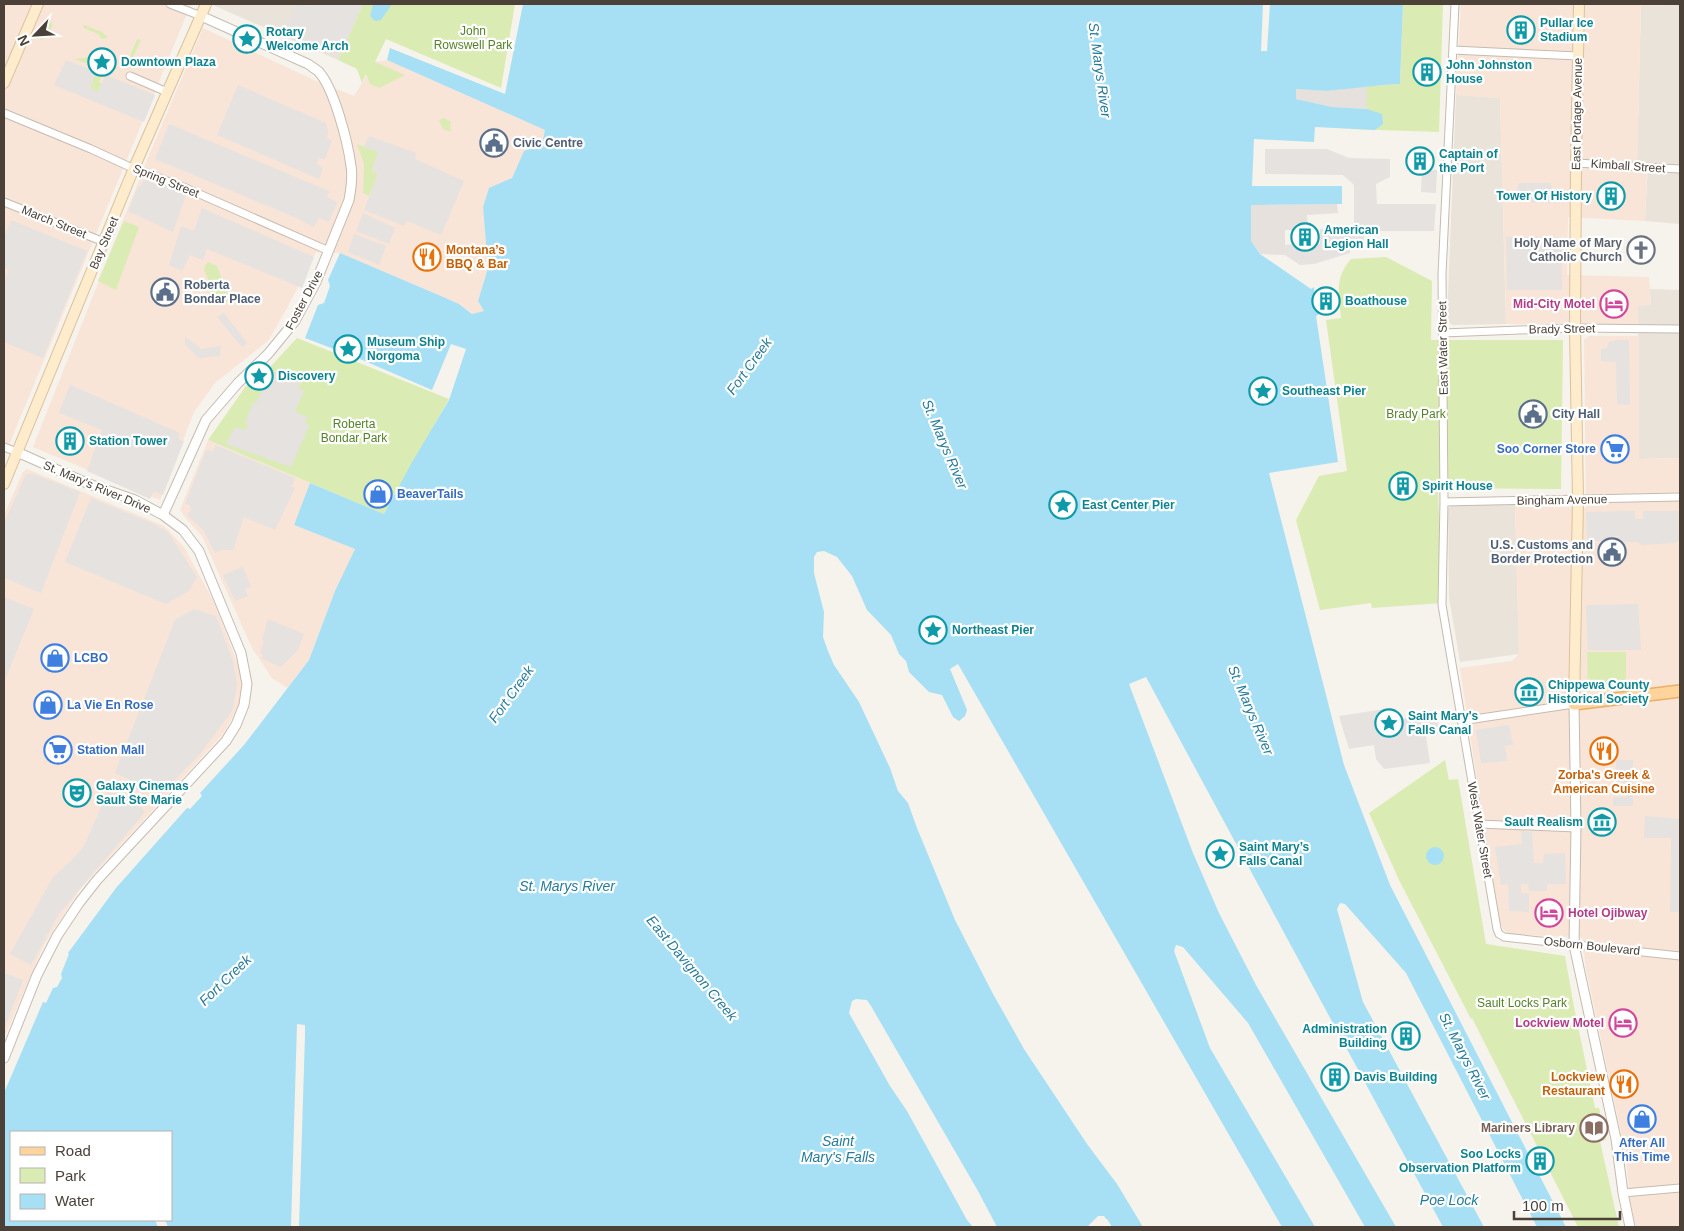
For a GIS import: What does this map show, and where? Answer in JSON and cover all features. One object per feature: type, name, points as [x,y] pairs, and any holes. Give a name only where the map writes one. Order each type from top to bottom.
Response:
[{"type":"main road","points":[[4,83],[38,4]]},
{"type":"main road","name":"Bay Street","points":[[4,484],[134,168],[206,4]]},
{"type":"main road","name":"East Portage Avenue","points":[[1574,704],[1578,500],[1575,328],[1579,4]]},
{"type":"main road","points":[[1574,704],[1680,691]]},
{"type":"street","points":[[170,4],[201,16]]},
{"type":"street","name":"East Water Street","points":[[1455,4],[1442,274],[1444,502],[1442,604],[1461,721]]},
{"type":"street","name":"Foster Drive","points":[[163,515],[206,420],[238,383],[268,354],[295,321],[316,282],[352,187],[352,166],[337,107],[326,83],[318,72],[308,64],[201,16]]},
{"type":"street","points":[[1453,50],[1578,56]]},
{"type":"street","points":[[130,76],[167,92]]},
{"type":"street","name":"Spring Street","points":[[4,113],[188,189],[329,251]]},
{"type":"street","name":"Kimball Street","points":[[1576,163],[1680,170]]},
{"type":"street","name":"March Street","points":[[4,202],[104,242]]},
{"type":"street","name":"Brady Street","points":[[1443,332],[1575,328],[1680,329]]},
{"type":"street","points":[[4,446],[17,452]]},
{"type":"street","name":"St. Mary's River Drive","points":[[4,1058],[37,975],[57,936],[79,903],[108,868],[226,740],[236,724],[244,705],[247,684],[241,653],[218,596],[199,551],[183,530],[163,515],[135,500],[91,484],[17,452]]},
{"type":"street","name":"Bingham Avenue","points":[[1444,502],[1680,497]]},
{"type":"street","points":[[1461,721],[1574,704],[1576,828],[1574,945],[1616,1139],[1623,1194],[1630,1227]]},
{"type":"street","name":"West Water Street","points":[[1461,721],[1497,929],[1499,934],[1504,937]]},
{"type":"street","points":[[1479,824],[1576,828]]},
{"type":"street","name":"Osborn Boulevard","points":[[1504,937],[1680,956]]},
{"type":"street","points":[[1623,1194],[1680,1188]]},
{"type":"shaded area","points":[[4,4],[191,4],[4,457]]},
{"type":"shaded area","points":[[214,4],[363,4],[338,60]]},
{"type":"shaded area","points":[[295,4],[309,8],[311,4],[363,4],[340,55],[305,42],[308,30],[302,29],[299,36],[285,31]]},
{"type":"shaded area","points":[[1461,4],[1663,4],[1663,6],[1641,6],[1637,170],[1647,172],[1645,221],[1568,217],[1567,275],[1649,277],[1651,305],[1638,306],[1638,326],[1506,324],[1500,98],[1456,95]]},
{"type":"shaded area","points":[[1663,4],[1680,4],[1680,224],[1645,221],[1648,163],[1637,163],[1641,5],[1662,6]]},
{"type":"shaded area","points":[[203,28],[314,80],[354,96],[375,62],[387,60],[545,130],[541,143],[524,151],[512,178],[489,189],[483,207],[488,268],[478,301],[484,311],[473,314],[459,304],[340,253],[316,252],[268,341],[215,383],[194,412],[160,500],[33,447],[147,160]]},
{"type":"shaded area","points":[[66,60],[96,72],[90,88],[98,92],[106,75],[155,95],[144,122],[54,85]]},
{"type":"shaded area","points":[[238,85],[326,123],[327,138],[332,141],[325,159],[318,158],[317,164],[323,168],[319,179],[217,135]]},
{"type":"shaded area","points":[[1367,86],[1367,109],[1332,107],[1296,99],[1296,89],[1327,91]]},
{"type":"shaded area","points":[[1456,95],[1500,98],[1506,324],[1453,325],[1447,321]]},
{"type":"shaded area","points":[[169,124],[329,191],[327,197],[337,202],[329,222],[319,218],[314,227],[155,159]]},
{"type":"shaded area","points":[[369,136],[416,153],[415,159],[464,181],[441,235],[407,221],[404,226],[364,210],[378,174],[372,171],[378,152],[364,147]]},
{"type":"shaded area","points":[[1265,149],[1327,149],[1349,158],[1390,159],[1390,177],[1376,184],[1377,204],[1436,204],[1434,231],[1364,231],[1364,249],[1350,248],[1350,253],[1314,264],[1300,265],[1285,255],[1285,245],[1298,244],[1298,249],[1310,249],[1310,245],[1320,244],[1320,229],[1354,230],[1354,185],[1343,175],[1265,174]]},
{"type":"shaded area","points":[[1422,169],[1437,170],[1436,193],[1421,192]]},
{"type":"shaded area","points":[[150,175],[188,189],[173,232],[128,211],[137,189]]},
{"type":"shaded area","points":[[1518,183],[1550,183],[1554,192],[1564,192],[1564,203],[1517,202]]},
{"type":"shaded area","points":[[1337,204],[1338,213],[1307,215],[1308,230],[1285,230],[1285,255],[1260,254],[1251,241],[1251,205]]},
{"type":"shaded area","points":[[202,208],[314,257],[302,288],[207,249],[203,260],[190,255],[182,271],[169,265],[181,226],[194,231]]},
{"type":"shaded area","points":[[363,213],[395,228],[389,244],[356,231]]},
{"type":"shaded area","points":[[11,220],[87,251],[43,358],[4,342],[4,282],[9,270],[4,268],[4,237]]},
{"type":"shaded area","points":[[354,234],[386,246],[379,265],[348,252]]},
{"type":"shaded area","points":[[1506,237],[1561,237],[1562,290],[1507,290]]},
{"type":"shaded area","points":[[1650,289],[1680,290],[1680,458],[1639,459],[1638,305],[1651,305]]},
{"type":"shaded area","points":[[224,313],[247,343],[242,347],[217,317]]},
{"type":"shaded area","points":[[1589,336],[1639,336],[1639,459],[1680,458],[1680,1227],[1636,1227],[1630,1201],[1626,1156],[1586,969],[1582,938],[1509,934],[1503,929],[1498,918],[1460,668],[1512,661],[1519,654],[1515,505],[1586,508],[1584,340]]},
{"type":"shaded area","points":[[185,337],[201,349],[221,346],[220,356],[199,358],[185,345]]},
{"type":"shaded area","points":[[1629,340],[1630,405],[1617,404],[1616,362],[1601,361],[1601,349],[1607,348],[1609,342]]},
{"type":"shaded area","points":[[271,371],[301,382],[298,388],[304,391],[295,412],[307,417],[305,422],[309,426],[291,467],[226,444],[235,427],[244,430],[249,427],[245,424],[253,402],[256,403]]},
{"type":"shaded area","points":[[70,385],[180,433],[178,439],[184,441],[163,495],[154,491],[150,499],[87,471],[102,430],[59,413]]},
{"type":"shaded area","points":[[208,440],[310,483],[294,525],[355,549],[335,591],[309,660],[287,688],[272,678],[252,648],[202,536],[180,510]]},
{"type":"shaded area","points":[[215,445],[295,478],[292,486],[295,488],[275,530],[244,517],[233,550],[223,550],[215,553],[204,531],[187,515],[191,510],[190,505],[185,504],[206,450],[213,452]]},
{"type":"shaded area","points":[[27,469],[164,526],[184,547],[216,606],[243,678],[240,703],[224,733],[81,888],[44,945],[4,1038],[4,515],[23,472]]},
{"type":"shaded area","points":[[26,474],[33,474],[80,492],[41,593],[4,578],[4,523]]},
{"type":"shaded area","points":[[91,498],[154,524],[168,532],[197,577],[189,591],[166,604],[65,562]]},
{"type":"shaded area","points":[[1453,504],[1515,505],[1519,654],[1460,662],[1449,597],[1448,509]]},
{"type":"shaded area","points":[[1635,511],[1635,519],[1643,519],[1643,511],[1680,511],[1680,540],[1674,543],[1642,545],[1637,542],[1620,542],[1619,536],[1613,536],[1613,541],[1587,541],[1586,512]]},
{"type":"shaded area","points":[[243,567],[251,587],[245,589],[248,596],[235,601],[223,575]]},
{"type":"shaded area","points":[[4,597],[34,609],[4,682]]},
{"type":"shaded area","points":[[1638,604],[1641,650],[1588,650],[1586,605]]},
{"type":"shaded area","points":[[194,609],[216,616],[233,661],[237,685],[232,711],[200,754],[161,794],[115,773],[175,620]]},
{"type":"shaded area","points":[[268,619],[304,634],[298,650],[281,667],[262,659],[263,654],[260,653]]},
{"type":"shaded area","points":[[1392,708],[1395,720],[1436,713],[1440,734],[1426,736],[1430,763],[1384,769],[1376,759],[1374,745],[1349,749],[1339,716]]},
{"type":"shaded area","points":[[1509,725],[1513,745],[1505,746],[1507,761],[1481,763],[1476,730]]},
{"type":"shaded area","points":[[1616,760],[1633,760],[1633,806],[1613,806],[1613,797],[1626,797],[1626,782],[1616,782]]},
{"type":"shaded area","points":[[108,791],[139,804],[145,812],[58,915],[31,965],[10,954],[53,877],[84,846]]},
{"type":"shaded area","points":[[1645,816],[1680,819],[1680,912],[1670,912],[1671,838],[1644,838]]},
{"type":"shaded area","points":[[1521,831],[1532,832],[1534,863],[1543,863],[1544,854],[1565,853],[1566,884],[1547,884],[1547,891],[1529,891],[1528,884],[1521,884],[1521,894],[1529,893],[1529,912],[1509,911],[1508,884],[1501,885],[1495,847],[1522,844]]},
{"type":"shaded area","points":[[4,973],[23,980],[4,1029]]},
{"type":"green space","name":"John Rowswell Park","points":[[363,4],[515,4],[501,88],[386,39],[375,62],[405,75],[379,88],[370,84],[366,74],[362,83],[357,69],[338,60]]},
{"type":"green space","points":[[1403,4],[1443,4],[1439,132],[1350,129],[1363,121],[1367,109],[1367,86],[1400,84]]},
{"type":"green space","points":[[49,19],[53,25],[48,33],[48,37],[40,40]]},
{"type":"green space","points":[[84,25],[102,32],[108,37],[102,39],[98,34],[84,28]]},
{"type":"green space","points":[[137,39],[141,40],[127,70],[126,66]]},
{"type":"green space","points":[[98,51],[101,62],[95,66],[74,59],[85,58]]},
{"type":"green space","points":[[102,68],[106,72],[105,78],[101,76],[99,82],[102,84],[98,92],[90,88],[96,72]]},
{"type":"green space","points":[[444,118],[451,122],[450,128],[452,132],[443,129],[439,120]]},
{"type":"green space","points":[[357,144],[378,152],[372,171],[378,174],[369,196],[363,193],[364,164]]},
{"type":"green space","points":[[124,221],[139,227],[116,290],[98,281]]},
{"type":"green space","name":"Brady Park","points":[[1386,257],[1432,281],[1431,340],[1563,340],[1561,489],[1438,488],[1442,603],[1372,608],[1371,603],[1320,610],[1296,520],[1319,476],[1347,471],[1326,320],[1341,318],[1340,280],[1351,259]]},
{"type":"green space","points":[[208,262],[217,266],[228,295],[227,302],[210,306],[211,286],[204,270]]},
{"type":"green space","name":"Roberta Bondar Park","points":[[297,338],[449,399],[384,514],[208,440],[246,386],[258,380]]},
{"type":"green space","points":[[1587,652],[1626,652],[1626,688],[1588,692]]},
{"type":"green space","name":"Sault Locks Park","points":[[1445,760],[1449,780],[1458,779],[1486,944],[1565,956],[1595,1108],[1599,1108],[1606,1140],[1600,1141],[1619,1227],[1578,1227],[1472,1018],[1399,880],[1369,813]]},
{"type":"water","points":[[373,4],[392,4],[381,20],[375,21],[370,16]]},
{"type":"water","name":"St. Marys River","points":[[523,4],[1403,4],[1400,84],[1327,91],[1296,89],[1296,99],[1332,107],[1367,109],[1382,114],[1383,124],[1375,130],[1315,127],[1314,142],[1254,139],[1252,186],[1342,186],[1342,204],[1251,205],[1251,241],[1260,254],[1311,289],[1314,287],[1318,315],[1316,316],[1338,462],[1269,473],[1344,765],[1390,885],[1566,1227],[1537,1227],[1406,973],[1345,904],[1340,903],[1337,909],[1363,1002],[1484,1227],[1443,1227],[1146,677],[1129,684],[1193,853],[1219,913],[1256,985],[1396,1227],[1365,1227],[1248,1023],[1183,947],[1176,945],[1174,951],[1210,1048],[1315,1227],[1282,1227],[958,664],[950,669],[967,710],[965,716],[959,721],[953,717],[942,695],[929,692],[909,672],[906,661],[899,654],[891,635],[867,610],[852,576],[837,557],[824,551],[817,552],[814,557],[814,573],[824,612],[823,637],[834,665],[859,702],[890,768],[898,791],[908,803],[955,920],[992,992],[1024,1049],[1087,1144],[1117,1184],[1143,1227],[1112,1227],[1107,1219],[1091,1227],[168,1227],[165,1221],[172,1221],[172,1131],[10,1131],[10,1221],[155,1221],[158,1227],[4,1227],[4,1093],[43,1002],[46,1003],[53,988],[57,987],[62,978],[61,974],[68,953],[116,888],[187,808],[190,809],[202,796],[200,793],[244,745],[309,660],[335,591],[355,549],[294,525],[310,483],[384,514],[449,400],[466,349],[451,344],[432,390],[305,338],[318,305],[324,303],[330,286],[328,280],[340,253],[459,304],[472,314],[484,311],[478,301],[488,268],[483,207],[489,188],[512,178],[524,151],[542,143],[545,130],[387,60],[390,48],[505,94]]},
{"type":"water","points":[[1431,847],[1439,847],[1444,852],[1442,863],[1431,865],[1426,860],[1426,852]]},
{"type":"pier","points":[[1263,4],[1270,4],[1267,51],[1261,51]]},
{"type":"pier","points":[[856,999],[867,1000],[871,1006],[997,1227],[973,1227],[967,1220],[907,1111],[890,1086],[849,1013],[852,1001]]},
{"type":"pier","points":[[297,1024],[305,1025],[305,1035],[299,1227],[291,1227]]},
{"type":"pier","points":[[1098,1216],[1104,1216],[1112,1227],[1109,1227],[1106,1222],[1096,1227],[1087,1227]]},
{"type":"place","name":"Pullar Ice Stadium","points":[[1521,30]]},
{"type":"place","name":"Rotary Welcome Arch","points":[[247,39]]},
{"type":"place","name":"Downtown Plaza","points":[[102,62]]},
{"type":"place","name":"John Johnston House","points":[[1427,72]]},
{"type":"place","name":"Civic Centre","points":[[494,143]]},
{"type":"place","name":"Captain of the Port","points":[[1420,161]]},
{"type":"place","name":"Tower Of History","points":[[1611,196]]},
{"type":"place","name":"American Legion Hall","points":[[1305,237]]},
{"type":"place","name":"Holy Name of Mary Catholic Church","points":[[1641,250]]},
{"type":"place","name":"Montana’s BBQ & Bar","points":[[427,257]]},
{"type":"place","name":"Roberta Bondar Place","points":[[165,292]]},
{"type":"place","name":"Boathouse","points":[[1326,301]]},
{"type":"place","name":"Mid-City Motel","points":[[1614,304]]},
{"type":"place","name":"Museum Ship Norgoma","points":[[348,349]]},
{"type":"place","name":"Discovery","points":[[259,376]]},
{"type":"place","name":"Southeast Pier","points":[[1263,391]]},
{"type":"place","name":"City Hall","points":[[1533,414]]},
{"type":"place","name":"Station Tower","points":[[70,441]]},
{"type":"place","name":"Soo Corner Store","points":[[1615,449]]},
{"type":"place","name":"Spirit House","points":[[1403,486]]},
{"type":"place","name":"BeaverTails","points":[[378,494]]},
{"type":"place","name":"East Center Pier","points":[[1063,505]]},
{"type":"place","name":"U.S. Customs and Border Protection","points":[[1612,552]]},
{"type":"place","name":"Northeast Pier","points":[[933,630]]},
{"type":"place","name":"LCBO","points":[[55,658]]},
{"type":"place","name":"Chippewa County Historical Society","points":[[1529,692]]},
{"type":"place","name":"La Vie En Rose","points":[[48,705]]},
{"type":"place","name":"Saint Mary's Falls Canal","points":[[1389,723]]},
{"type":"place","name":"Station Mall","points":[[58,750]]},
{"type":"place","name":"Zorba's Greek & American Cuisine","points":[[1604,751]]},
{"type":"place","name":"Galaxy Cinemas Sault Ste Marie","points":[[77,793]]},
{"type":"place","name":"Sault Realism","points":[[1602,822]]},
{"type":"place","name":"Saint Mary’s Falls Canal","points":[[1220,854]]},
{"type":"place","name":"Hotel Ojibway","points":[[1549,913]]},
{"type":"place","name":"Lockview Motel","points":[[1623,1023]]},
{"type":"place","name":"Administration Building","points":[[1406,1036]]},
{"type":"place","name":"Davis Building","points":[[1335,1077]]},
{"type":"place","name":"Lockview Restaurant","points":[[1624,1084]]},
{"type":"place","name":"After All This Time","points":[[1642,1119]]},
{"type":"place","name":"Mariners Library","points":[[1594,1128]]},
{"type":"place","name":"Soo Locks Observation Platform","points":[[1540,1161]]},
{"type":"water label","name":"Fort Creek","points":[[749,366]]},
{"type":"water label","name":"Fort Creek","points":[[511,694]]},
{"type":"water label","name":"East Davignon Creek","points":[[692,968]]},
{"type":"water label","name":"Fort Creek","points":[[225,980]]},
{"type":"water label","name":"Saint Mary's Falls","points":[[838,1150]]},
{"type":"water label","name":"Poe Lock","points":[[1449,1200]]}]
